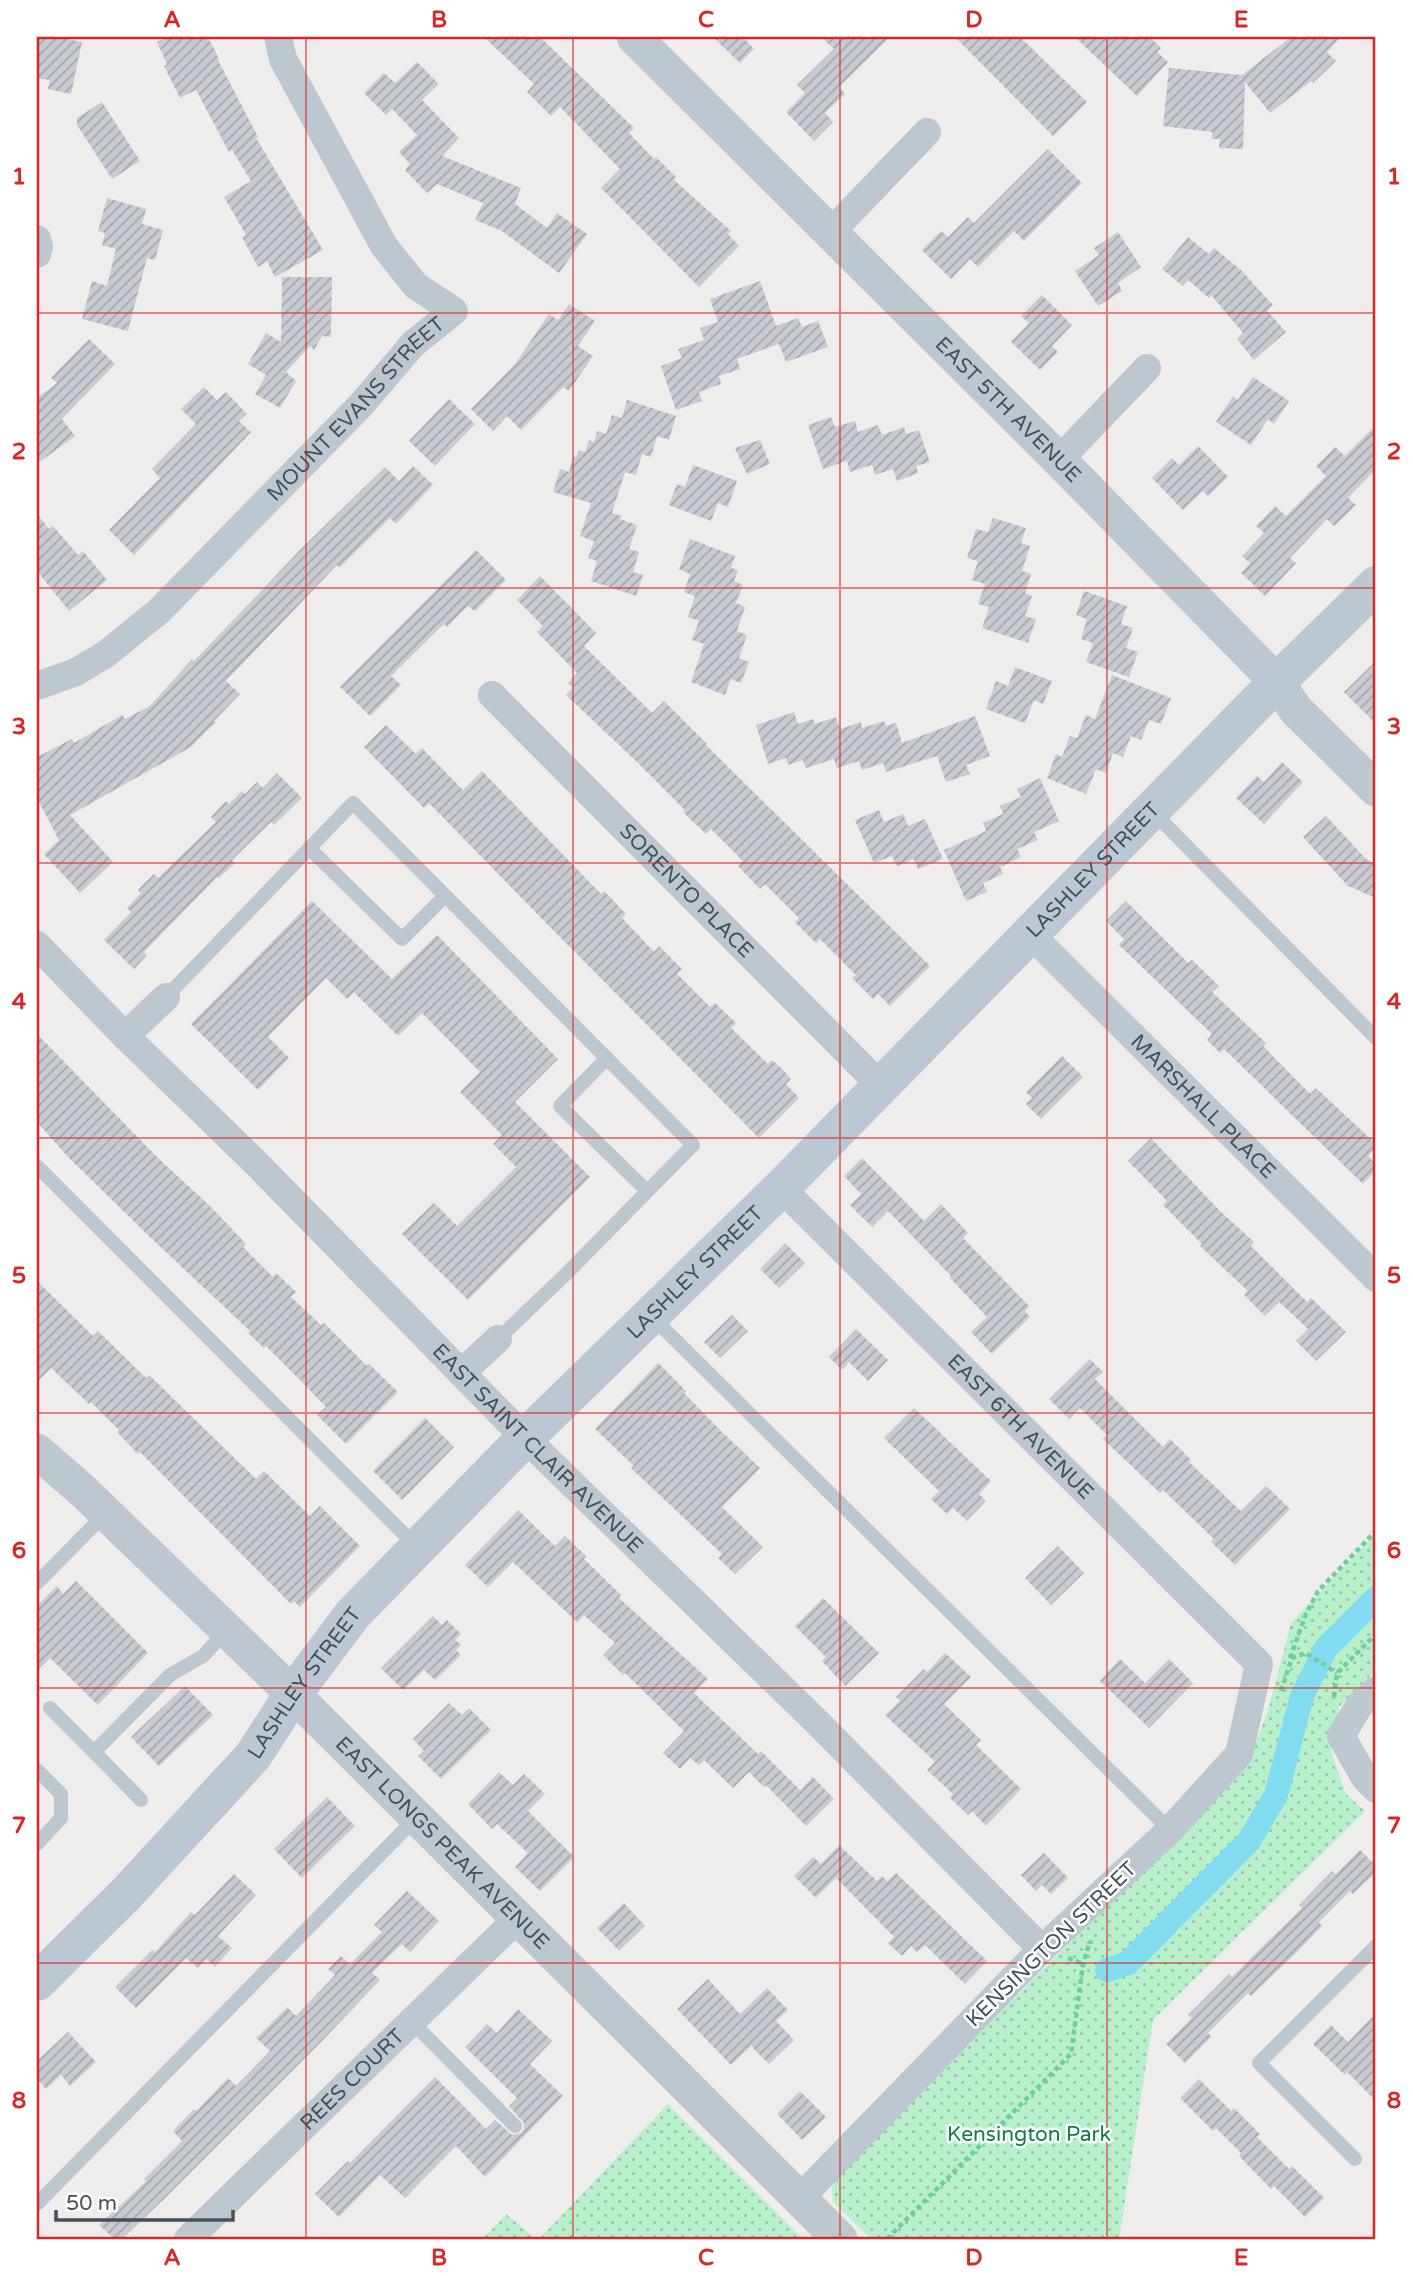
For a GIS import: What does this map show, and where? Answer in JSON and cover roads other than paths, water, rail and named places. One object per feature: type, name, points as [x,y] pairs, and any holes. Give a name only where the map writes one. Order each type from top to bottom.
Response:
[{"type":"main road","name":"LASHLEY STREET","points":[[37,1982],[127,1893],[253,1756],[293,1694],[353,1614],[525,1438],[781,1188],[1277,682],[1373,595]]},
{"type":"street","name":"MOUNT EVANS STREET","points":[[37,686],[76,672],[96,660],[159,611],[361,405],[413,344],[454,311],[416,286],[384,246],[284,58],[278,37]]},
{"type":"street","name":"EAST 5TH AVENUE","points":[[634,37],[1059,460],[1277,682],[1296,710],[1376,789]]},
{"type":"street","points":[[830,233],[927,132]]},
{"type":"street","points":[[37,239],[37,254]]},
{"type":"street","points":[[1059,460],[1147,369]]},
{"type":"street","name":"SORENTO PLACE","points":[[492,695],[881,1086]]},
{"type":"street","name":"MARSHALL PLACE","points":[[1031,935],[1376,1278]]},
{"type":"street","name":"EAST SAINT CLAIR AVENUE","points":[[39,952],[256,1163],[525,1438],[816,1721],[1042,1949]]},
{"type":"street","points":[[125,1036],[166,997]]},
{"type":"street","name":"EAST 6TH AVENUE","points":[[781,1188],[1259,1664]]},
{"type":"street","points":[[461,1373],[498,1339]]},
{"type":"street","name":"EAST LONGS PEAK AVENUE","points":[[37,1451],[106,1513],[293,1694],[840,2239]]},
{"type":"street","name":"KENSINGTON STREET","points":[[799,2199],[1042,1949],[1170,1830],[1238,1754],[1259,1664]]},
{"type":"street","points":[[1376,1690],[1359,1706],[1341,1736],[1365,1778],[1376,1789]]},
{"type":"street","name":"REES COURT","points":[[188,2239],[518,1918]]},
{"type":"lane","points":[[166,997],[353,803],[693,1145],[498,1339]]},
{"type":"lane","points":[[1152,811],[1376,1038]]},
{"type":"lane","points":[[309,848],[402,939],[445,896]]},
{"type":"lane","points":[[607,1058],[560,1107],[647,1191]]},
{"type":"lane","points":[[37,1166],[418,1548]]},
{"type":"lane","points":[[650,1315],[1170,1830]]},
{"type":"lane","points":[[37,1583],[106,1513]]},
{"type":"lane","points":[[94,1752],[170,1675],[203,1656],[227,1630]]},
{"type":"lane","points":[[50,1709],[141,1800]]},
{"type":"lane","points":[[37,1770],[61,1794],[61,1818],[37,1844]]},
{"type":"lane","points":[[37,2203],[416,1817]]},
{"type":"lane","points":[[1355,2159],[1259,2063],[1376,1946]]},
{"type":"lane","points":[[411,2021],[515,2126]]},
{"type":"waterway","points":[[1107,1970],[1128,1963],[1249,1841],[1276,1795],[1302,1696],[1326,1648],[1376,1598]]},
{"type":"park label","name":"Kensington Park","points":[[1029,2134]]}]
